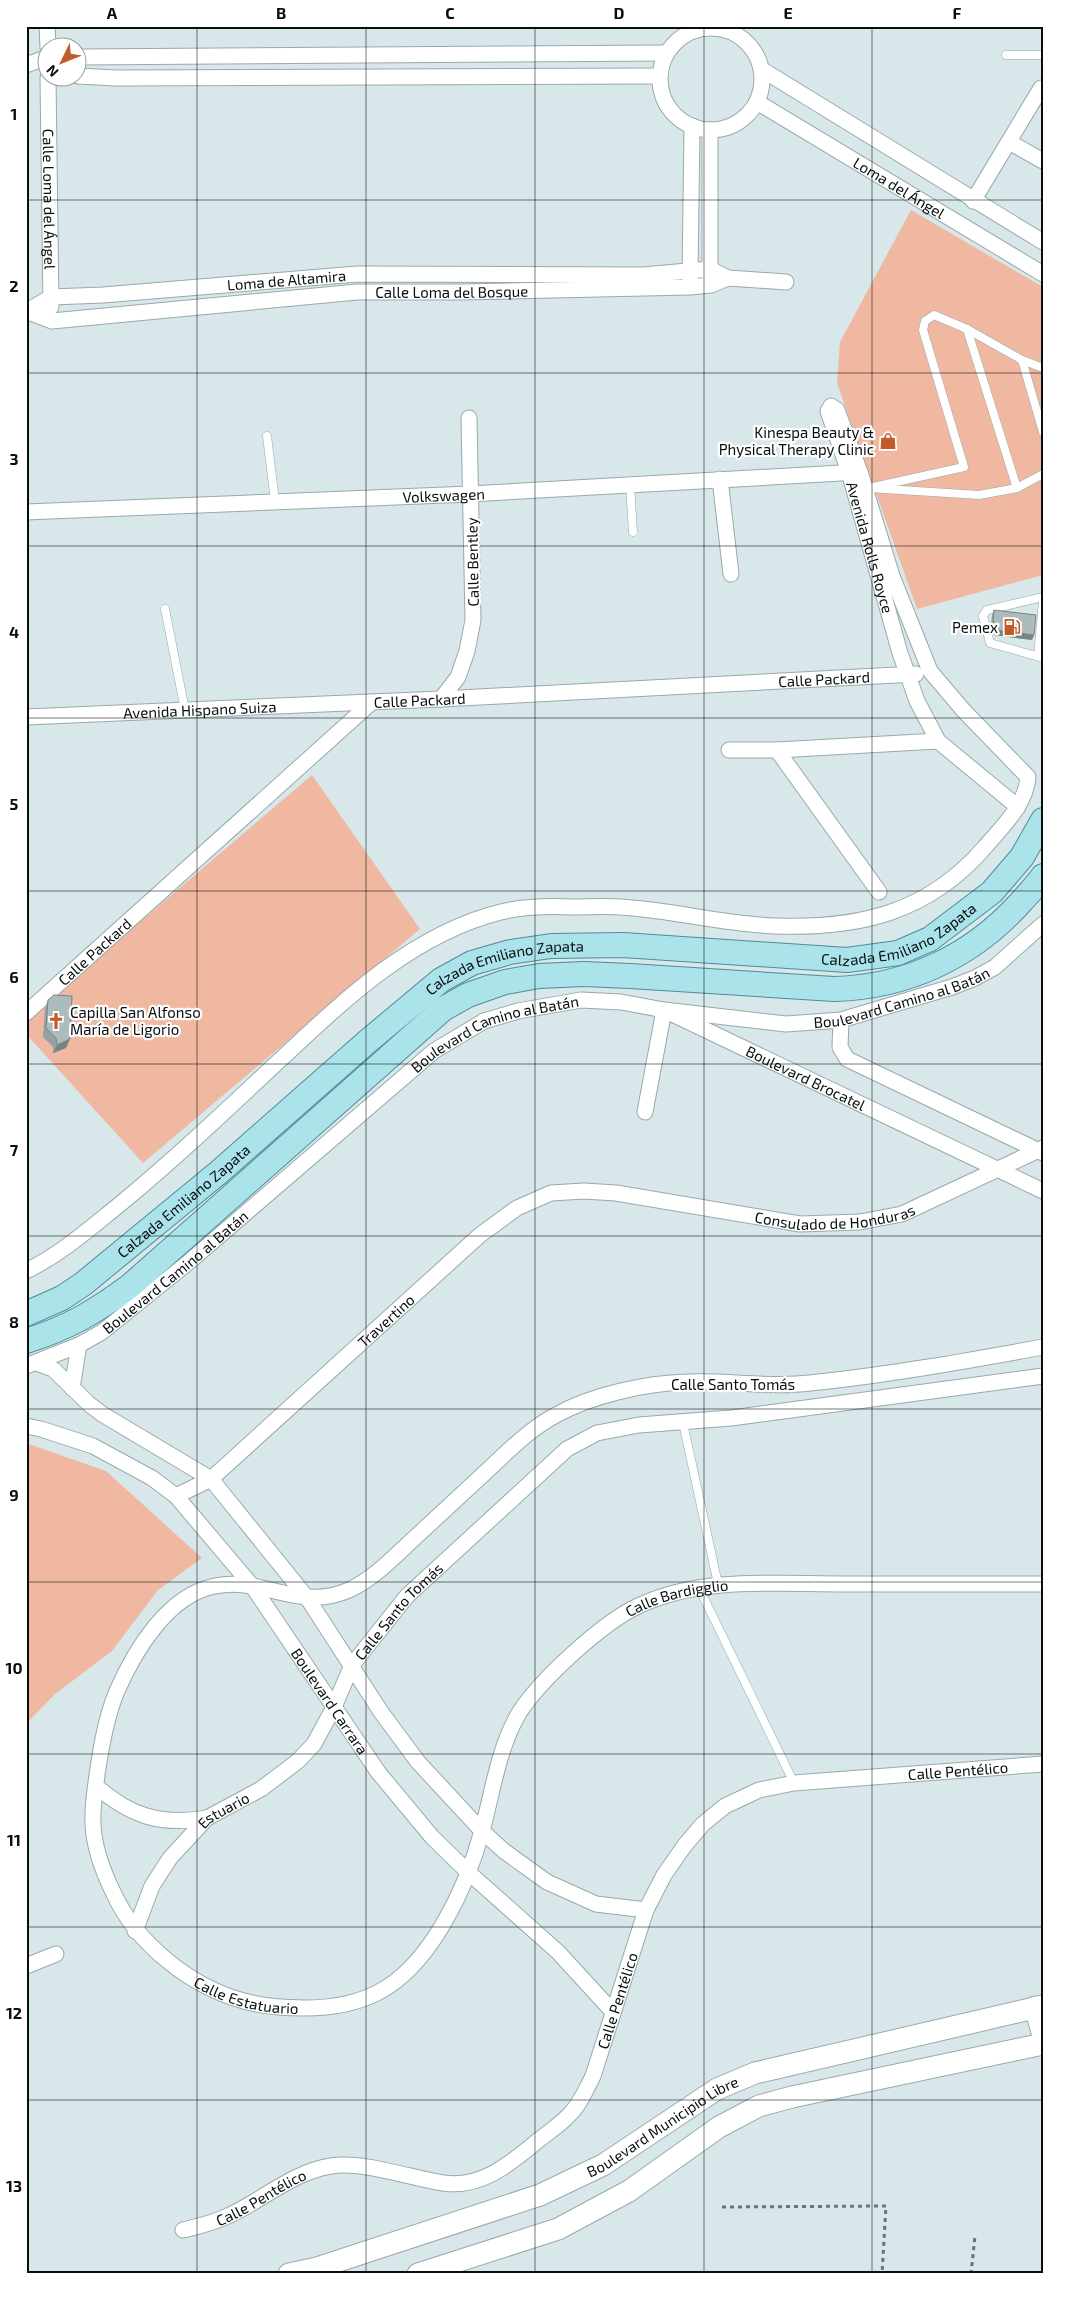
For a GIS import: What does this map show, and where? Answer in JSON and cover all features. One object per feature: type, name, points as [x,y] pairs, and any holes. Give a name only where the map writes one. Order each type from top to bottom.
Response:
[{"type":"main road","name":"Calzada Emiliano Zapata","points":[[26,1314],[62,1298],[84,1284],[218,1174],[368,1041],[442,980],[472,963],[510,952],[551,946],[623,945],[847,960],[898,953],[930,939],[992,892],[1022,857],[1043,820]]},
{"type":"main road","name":"Calzada Emiliano Zapata","points":[[26,1341],[56,1332],[81,1319],[130,1286],[442,1009],[468,995],[505,982],[539,976],[584,974],[834,989],[862,988],[904,979],[963,953],[1012,912],[1043,876]]},
{"type":"main road","points":[[1039,2007],[1043,2036]]},
{"type":"main road","name":"Boulevard Municipio Libre","points":[[289,2274],[317,2268],[540,2195],[603,2165],[717,2089],[755,2073],[1039,2007]]},
{"type":"main road","name":"Boulevard Municipio Libre","points":[[418,2274],[558,2229],[629,2192],[719,2127],[759,2106],[792,2097],[1043,2044]]},
{"type":"street","points":[[715,27],[732,32],[746,41],[756,54],[762,69],[762,86],[757,102],[749,114],[738,123],[710,130],[692,126],[679,118],[669,108],[662,94],[660,76],[666,53],[690,28],[715,27]]},
{"type":"street","points":[[88,57],[666,53]]},
{"type":"street","name":"Loma del Ángel","points":[[762,69],[973,201],[1043,242]]},
{"type":"street","points":[[88,77],[660,76]]},
{"type":"street","name":"Calle Loma del Ángel","points":[[48,88],[52,321]]},
{"type":"street","points":[[973,201],[1041,88]]},
{"type":"street","name":"Loma del Ángel","points":[[757,102],[1043,274]]},
{"type":"street","points":[[692,126],[690,287],[711,285],[728,278]]},
{"type":"street","points":[[710,130],[711,285]]},
{"type":"street","points":[[1009,142],[1043,161]]},
{"type":"street","points":[[710,269],[728,278],[786,282]]},
{"type":"street","name":"Loma de Altamira","points":[[27,311],[51,298],[357,274],[643,275],[710,269]]},
{"type":"street","name":"Calle Loma del Bosque","points":[[52,321],[357,292],[461,292],[690,287]]},
{"type":"street","name":"Loma de Altamira","points":[[27,311],[52,321]]},
{"type":"street","name":"Calle Bentley","points":[[442,700],[458,677],[468,651],[474,620],[469,418]]},
{"type":"street","name":"Volkswagen","points":[[26,512],[470,494],[854,472]]},
{"type":"street","name":"Avenida Rolls Royce","points":[[854,472],[892,576],[930,671],[964,711],[1028,777],[1018,807]]},
{"type":"street","name":"Avenida Rolls Royce","points":[[854,472],[907,675],[917,701],[938,741]]},
{"type":"street","points":[[720,480],[730,574]]},
{"type":"street","name":"Calle Packard","points":[[26,1013],[372,702],[442,700],[907,675],[930,671]]},
{"type":"street","name":"Avenida Hispano Suiza","points":[[26,717],[372,702]]},
{"type":"street","points":[[26,1271],[72,1243],[169,1164],[334,1010],[405,955],[437,937],[478,919],[500,912],[532,906],[621,907],[773,926],[824,926],[876,918],[913,905],[952,880],[982,851],[1018,807],[938,741],[776,750],[729,750]]},
{"type":"street","points":[[776,750],[879,892]]},
{"type":"street","name":"Boulevard Camino al Batán","points":[[31,1364],[79,1345],[102,1332],[190,1261],[434,1051],[484,1021],[518,1011],[581,1000],[621,1002],[664,1010],[786,1024],[841,1020],[952,987],[975,978],[994,967],[1043,924]]},
{"type":"street","points":[[645,1112],[664,1010]]},
{"type":"street","name":"Boulevard Brocatel","points":[[664,1010],[1043,1191]]},
{"type":"street","points":[[841,1020],[840,1047],[847,1059],[1041,1150]]},
{"type":"street","name":"Consulado de Honduras","points":[[616,1193],[800,1224],[860,1222],[902,1214],[1041,1150]]},
{"type":"street","name":"Travertino","points":[[176,1496],[211,1479],[480,1235],[517,1208],[551,1193],[584,1191],[616,1193]]},
{"type":"street","points":[[72,1388],[79,1345]]},
{"type":"street","name":"Calle Santo Tomás","points":[[252,1587],[308,1599],[345,1592],[379,1571],[528,1432],[558,1413],[590,1400],[631,1389],[682,1382],[804,1384],[964,1361],[1043,1347]]},
{"type":"street","points":[[31,1364],[53,1369],[102,1414],[211,1479],[308,1599],[381,1712],[418,1762],[482,1831],[504,1851],[547,1882],[596,1904],[646,1910]]},
{"type":"street","name":"Calle Santo Tomás","points":[[334,1707],[352,1666],[407,1596],[567,1449],[597,1433],[639,1425],[684,1423],[1043,1376]]},
{"type":"street","name":"Boulevard Carrara","points":[[26,1426],[93,1446],[152,1478],[176,1496],[252,1587],[378,1772],[432,1837],[468,1872],[558,1952],[613,2012]]},
{"type":"street","name":"Calle Estatuario","points":[[252,1587],[233,1584],[215,1586],[196,1592],[180,1602],[156,1628],[137,1654],[115,1694],[102,1741],[92,1822],[100,1866],[120,1907],[135,1931],[180,1970],[210,1988],[242,2001],[276,2007],[338,2006],[374,1994],[394,1982],[420,1958],[446,1919],[468,1872]]},
{"type":"street","name":"Calle Bardigglio","points":[[468,1872],[482,1831],[491,1787],[517,1716],[538,1688],[601,1629],[632,1608],[661,1596],[718,1584],[1043,1584]]},
{"type":"street","name":"Estuario","points":[[135,1931],[159,1872],[206,1818],[261,1789],[298,1761],[314,1744],[334,1707]]},
{"type":"street","name":"Calle Pentélico","points":[[183,2230],[211,2224],[293,2179],[315,2170],[333,2166],[352,2166],[444,2183],[463,2184],[480,2180],[514,2160],[570,2114],[593,2076],[646,1910],[664,1875],[685,1845],[703,1824],[725,1806],[759,1790],[794,1783],[1043,1764]]},
{"type":"street","points":[[96,1786],[116,1802],[147,1817],[167,1821],[187,1821],[206,1818]]},
{"type":"street","points":[[26,1966],[56,1954]]},
{"type":"lane","points":[[1006,55],[1043,55]]},
{"type":"lane","points":[[1043,368],[1022,360],[967,329],[934,315],[926,321],[923,330],[964,467],[868,488],[979,494],[1017,488],[1043,474]]},
{"type":"lane","points":[[967,329],[1017,488]]},
{"type":"lane","points":[[1022,360],[1043,432]]},
{"type":"lane","points":[[267,436],[275,501]]},
{"type":"lane","points":[[630,485],[633,532]]},
{"type":"lane","points":[[1043,599],[1040,657],[990,643],[982,616],[987,610],[1043,599]]},
{"type":"lane","points":[[165,609],[185,710]]},
{"type":"lane","points":[[684,1423],[718,1584]]},
{"type":"lane","points":[[699,1588],[794,1783]]},
{"type":"path","points":[[722,2207],[886,2206],[882,2274]]},
{"type":"path","points":[[971,2274],[975,2236]]},
{"type":"shaded area","points":[[911,210],[1043,287],[1043,575],[917,609],[837,383],[840,342]]},
{"type":"shaded area","points":[[312,775],[420,929],[143,1163],[26,1034],[26,1019]]},
{"type":"shaded area","points":[[26,1443],[106,1471],[202,1558],[158,1590],[112,1651],[55,1694],[26,1724]]},
{"type":"building","name":"Pemex","points":[[994,610],[1036,615],[1034,635],[996,630],[993,620]]},
{"type":"building","name":"Capilla San Alfonso María de Ligorio","points":[[54,995],[72,996],[70,1039],[57,1045],[56,1038],[46,1028],[48,1000]]},
{"type":"place","name":"Kinespa Beauty & Physical Therapy Clinic","points":[[888,441]]},
{"type":"place","name":"Pemex","points":[[1012,627]]},
{"type":"place","name":"Capilla San Alfonso María de Ligorio","points":[[56,1021]]}]
